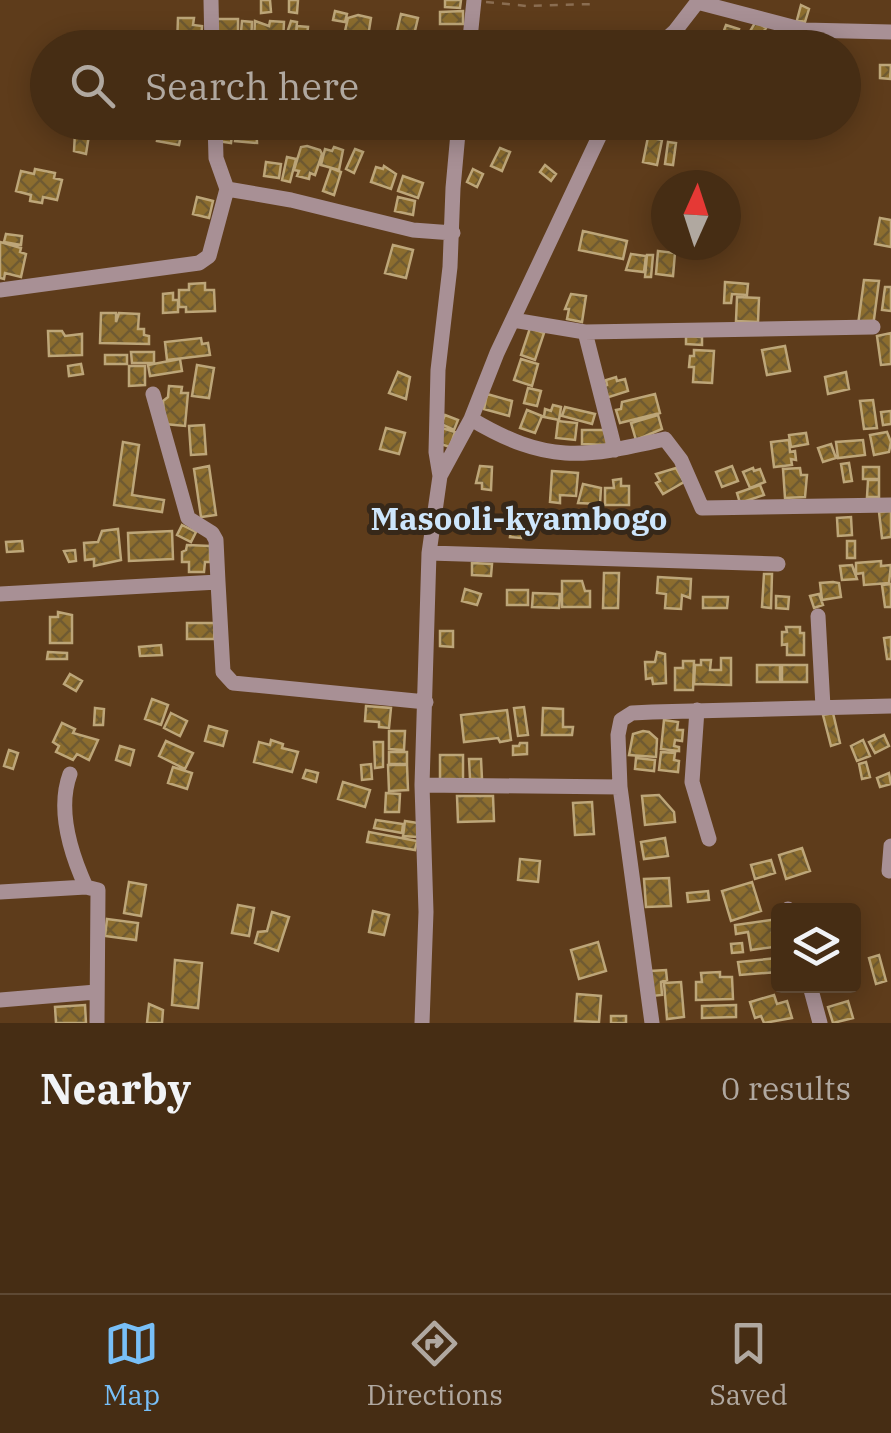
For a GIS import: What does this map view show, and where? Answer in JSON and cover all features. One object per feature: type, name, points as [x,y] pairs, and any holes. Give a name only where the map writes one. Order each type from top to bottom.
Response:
[{"type":"street","points":[[211,0],[212,30]]},
{"type":"street","points":[[471,30],[474,0]]},
{"type":"street","points":[[676,30],[698,1],[804,30]]},
{"type":"street","points":[[861,31],[891,32]]},
{"type":"street","points":[[0,290],[199,263],[209,256],[227,190],[216,158],[216,140]]},
{"type":"street","points":[[422,1023],[426,912],[422,785],[429,553],[440,476],[436,452],[438,370],[453,233],[458,140]]},
{"type":"street","points":[[440,476],[471,419],[598,140]]},
{"type":"street","points":[[227,190],[291,200],[413,230],[453,233]]},
{"type":"street","points":[[513,320],[585,332],[873,326]]},
{"type":"street","points":[[585,332],[615,450]]},
{"type":"street","points":[[153,394],[188,518],[212,533],[216,540],[223,672],[233,683],[426,702]]},
{"type":"street","points":[[471,419],[502,437],[548,453],[615,450],[665,439],[680,460],[702,508],[891,505]]},
{"type":"street","points":[[429,553],[778,564]]},
{"type":"street","points":[[0,594],[218,582]]},
{"type":"street","points":[[818,616],[823,707]]},
{"type":"street","points":[[652,1023],[620,787],[621,720],[632,713],[891,706]]},
{"type":"street","points":[[697,710],[692,782],[709,839]]},
{"type":"street","points":[[70,774],[64,806],[76,865],[86,887]]},
{"type":"street","points":[[422,785],[620,787]]},
{"type":"street","points":[[890,871],[891,846]]},
{"type":"street","points":[[0,892],[86,887],[94,888],[100,895],[97,1023]]},
{"type":"street","points":[[0,1000],[96,992]]},
{"type":"street","points":[[812,993],[820,1023]]},
{"type":"path","points":[[474,0],[527,6],[594,4]]},
{"type":"building","points":[[261,0],[270,0],[271,12],[261,13]]},
{"type":"building","points":[[289,0],[298,0],[297,13],[289,12]]},
{"type":"building","points":[[445,0],[461,0],[460,8],[445,7]]},
{"type":"building","points":[[801,5],[809,9],[805,22],[797,20]]},
{"type":"building","points":[[335,11],[347,14],[345,22],[333,20]]},
{"type":"building","points":[[463,11],[463,24],[440,24],[440,12]]},
{"type":"building","points":[[401,14],[418,18],[415,30],[397,30]]},
{"type":"building","points":[[178,18],[194,18],[193,25],[202,26],[202,30],[178,30]]},
{"type":"building","points":[[348,18],[371,18],[369,30],[345,30]]},
{"type":"building","points":[[216,19],[238,19],[238,30],[215,30]]},
{"type":"building","points":[[242,21],[252,22],[252,30],[241,30]]},
{"type":"building","points":[[255,21],[269,26],[270,21],[284,22],[284,30],[255,30]]},
{"type":"building","points":[[756,21],[766,28],[765,30],[751,30]]},
{"type":"building","points":[[880,65],[891,65],[890,79],[880,78]]},
{"type":"building","points":[[75,140],[88,140],[86,154],[74,151]]},
{"type":"building","points":[[157,140],[180,140],[179,145]]},
{"type":"building","points":[[647,140],[662,140],[657,165],[643,162]]},
{"type":"building","points":[[668,142],[676,143],[673,165],[665,164]]},
{"type":"building","points":[[301,147],[322,154],[315,175],[310,173],[309,179],[297,176],[299,171],[294,170]]},
{"type":"building","points":[[334,147],[343,150],[339,170],[321,165],[325,149],[332,151]]},
{"type":"building","points":[[500,148],[510,152],[502,171],[491,166]]},
{"type":"building","points":[[355,149],[363,152],[354,173],[346,169]]},
{"type":"building","points":[[287,157],[296,159],[290,182],[282,180]]},
{"type":"building","points":[[266,162],[281,164],[279,178],[264,176]]},
{"type":"building","points":[[545,165],[556,174],[551,181],[540,172]]},
{"type":"building","points":[[384,166],[396,174],[391,189],[371,182],[376,167]]},
{"type":"building","points":[[331,168],[341,172],[334,195],[323,191]]},
{"type":"building","points":[[35,169],[55,173],[54,178],[62,180],[57,200],[43,197],[42,203],[30,201],[31,195],[16,191],[21,171],[34,174]]},
{"type":"building","points":[[473,169],[483,174],[477,187],[467,182]]},
{"type":"building","points":[[403,176],[423,183],[418,198],[398,191]]},
{"type":"building","points":[[197,197],[213,201],[209,218],[193,214]]},
{"type":"building","points":[[398,197],[415,201],[413,215],[395,211]]},
{"type":"building","points":[[880,218],[891,220],[891,247],[875,244]]},
{"type":"building","points":[[583,231],[627,241],[623,259],[579,250]]},
{"type":"building","points":[[6,234],[22,236],[21,245],[4,242]]},
{"type":"building","points":[[0,242],[21,248],[20,252],[26,254],[21,277],[5,273],[4,279],[0,278]]},
{"type":"building","points":[[393,245],[413,250],[406,278],[385,273]]},
{"type":"building","points":[[631,254],[646,256],[644,272],[626,270]]},
{"type":"building","points":[[647,255],[651,255],[651,277],[645,277]]},
{"type":"building","points":[[657,260],[674,260],[673,276],[656,274]]},
{"type":"building","points":[[864,280],[879,281],[873,327],[858,325]]},
{"type":"building","points":[[725,282],[748,284],[747,295],[732,294],[731,303],[724,303]]},
{"type":"building","points":[[205,283],[205,290],[214,290],[215,311],[186,312],[186,307],[179,307],[179,290],[189,290],[189,284]]},
{"type":"building","points":[[885,287],[891,287],[891,311],[882,310]]},
{"type":"building","points":[[173,293],[173,300],[178,300],[178,312],[163,313],[163,294]]},
{"type":"building","points":[[571,294],[586,296],[582,322],[567,319],[569,309],[565,309]]},
{"type":"building","points":[[737,297],[759,298],[758,322],[736,321]]},
{"type":"building","points":[[101,313],[116,313],[116,322],[119,313],[139,314],[138,329],[144,329],[149,344],[100,343]]},
{"type":"building","points":[[530,328],[544,333],[535,360],[521,355]]},
{"type":"building","points":[[48,331],[62,331],[65,336],[82,334],[82,355],[49,356]]},
{"type":"building","points":[[891,333],[891,364],[881,365],[877,336]]},
{"type":"building","points":[[686,336],[702,337],[702,345],[686,344]]},
{"type":"building","points":[[201,338],[202,344],[208,343],[210,355],[167,360],[165,342]]},
{"type":"building","points":[[785,346],[790,371],[767,375],[762,350]]},
{"type":"building","points":[[694,350],[714,351],[712,383],[693,382],[694,367],[689,367]]},
{"type":"building","points":[[131,352],[154,352],[154,363],[132,363]]},
{"type":"building","points":[[105,355],[127,355],[127,364],[105,364]]},
{"type":"building","points":[[180,359],[182,371],[150,376],[148,365]]},
{"type":"building","points":[[521,359],[538,364],[532,386],[514,380]]},
{"type":"building","points":[[81,364],[83,374],[69,376],[68,366]]},
{"type":"building","points":[[197,365],[214,368],[209,398],[192,396]]},
{"type":"building","points":[[129,366],[145,366],[145,385],[129,386]]},
{"type":"building","points":[[398,372],[410,377],[406,399],[389,393]]},
{"type":"building","points":[[846,372],[849,389],[828,394],[825,377]]},
{"type":"building","points":[[616,377],[617,381],[625,379],[628,391],[606,398],[606,380]]},
{"type":"building","points":[[169,386],[182,387],[181,393],[188,393],[185,426],[165,424],[163,401],[168,397]]},
{"type":"building","points":[[528,388],[541,391],[537,406],[524,403]]},
{"type":"building","points":[[487,394],[512,401],[509,416],[484,409]]},
{"type":"building","points":[[655,394],[660,413],[620,423],[616,410],[621,409],[622,402]]},
{"type":"building","points":[[873,400],[877,428],[864,429],[860,401]]},
{"type":"building","points":[[553,405],[561,407],[559,420],[544,417],[545,409],[551,411]]},
{"type":"building","points":[[565,407],[595,414],[592,424],[562,416]]},
{"type":"building","points":[[527,410],[542,416],[535,433],[520,428]]},
{"type":"building","points":[[891,411],[891,424],[883,425],[881,412]]},
{"type":"building","points":[[445,415],[458,420],[454,430],[441,424]]},
{"type":"building","points":[[658,415],[662,429],[636,440],[631,423]]},
{"type":"building","points":[[558,421],[577,423],[575,440],[556,438]]},
{"type":"building","points":[[204,425],[206,454],[191,455],[189,426]]},
{"type":"building","points":[[386,428],[405,433],[399,454],[380,449]]},
{"type":"building","points":[[442,428],[455,432],[450,447],[437,443]]},
{"type":"building","points":[[582,430],[607,430],[607,445],[582,444]]},
{"type":"building","points":[[887,432],[889,452],[874,455],[870,435]]},
{"type":"building","points":[[806,433],[808,444],[791,447],[789,435]]},
{"type":"building","points":[[789,440],[790,452],[795,451],[796,460],[791,459],[792,465],[774,467],[771,442]]},
{"type":"building","points":[[863,440],[865,455],[838,458],[836,442]]},
{"type":"building","points":[[123,442],[139,445],[132,495],[164,500],[162,512],[114,505]]},
{"type":"building","points":[[831,444],[836,458],[823,462],[818,448]]},
{"type":"building","points":[[849,463],[852,481],[844,482],[841,464]]},
{"type":"building","points":[[209,466],[216,515],[201,517],[194,469]]},
{"type":"building","points":[[480,466],[492,467],[491,490],[476,483]]},
{"type":"building","points":[[732,466],[738,481],[722,487],[716,472]]},
{"type":"building","points":[[863,467],[879,467],[879,479],[863,479]]},
{"type":"building","points":[[676,468],[684,482],[663,494],[656,474]]},
{"type":"building","points":[[800,468],[801,475],[807,475],[805,497],[785,498],[783,469]]},
{"type":"building","points":[[760,469],[765,482],[750,488],[743,472]]},
{"type":"building","points":[[552,471],[578,473],[576,496],[560,495],[560,503],[550,502]]},
{"type":"building","points":[[621,479],[621,486],[629,486],[629,505],[605,505],[605,488],[614,488],[613,480]]},
{"type":"building","points":[[868,480],[879,480],[879,497],[867,497]]},
{"type":"building","points":[[583,484],[601,488],[600,504],[578,503]]},
{"type":"building","points":[[760,485],[764,495],[740,503],[737,493]]},
{"type":"building","points":[[891,511],[891,537],[882,538],[879,512]]},
{"type":"building","points":[[851,517],[852,535],[838,536],[837,518]]},
{"type":"building","points":[[512,523],[522,524],[521,538],[510,537]]},
{"type":"building","points":[[182,525],[196,532],[191,542],[177,535]]},
{"type":"building","points":[[118,529],[121,560],[94,566],[94,559],[85,560],[84,543],[98,542],[102,531]]},
{"type":"building","points":[[172,531],[173,559],[129,561],[128,533]]},
{"type":"building","points":[[22,541],[23,551],[7,552],[6,542]]},
{"type":"building","points":[[847,541],[855,541],[855,558],[847,558]]},
{"type":"building","points":[[187,545],[210,546],[210,562],[205,562],[204,572],[189,572],[189,562],[182,562]]},
{"type":"building","points":[[75,550],[76,561],[69,562],[64,551]]},
{"type":"building","points":[[881,561],[881,566],[891,565],[889,583],[864,585],[863,573],[856,574],[856,563]]},
{"type":"building","points":[[472,563],[492,564],[491,576],[472,575]]},
{"type":"building","points":[[852,565],[857,579],[842,580],[840,566]]},
{"type":"building","points":[[604,573],[619,573],[618,608],[603,608]]},
{"type":"building","points":[[764,574],[772,574],[771,608],[762,607]]},
{"type":"building","points":[[658,577],[691,579],[690,598],[682,595],[681,609],[665,608],[666,594],[657,593]]},
{"type":"building","points":[[562,581],[582,581],[585,591],[590,591],[590,607],[562,607]]},
{"type":"building","points":[[820,583],[839,583],[841,597],[822,600]]},
{"type":"building","points":[[891,584],[891,607],[885,607],[882,585]]},
{"type":"building","points":[[465,589],[481,594],[477,605],[462,601]]},
{"type":"building","points":[[507,590],[528,590],[528,605],[507,605]]},
{"type":"building","points":[[533,593],[560,594],[559,608],[532,607]]},
{"type":"building","points":[[819,594],[823,605],[814,608],[810,596]]},
{"type":"building","points":[[776,596],[789,597],[788,609],[776,608]]},
{"type":"building","points":[[703,597],[728,597],[727,608],[703,608]]},
{"type":"building","points":[[58,612],[72,615],[72,643],[50,643],[50,617],[58,617]]},
{"type":"building","points":[[187,623],[215,623],[214,639],[187,639]]},
{"type":"building","points":[[786,627],[800,627],[800,633],[804,633],[804,655],[787,655],[787,644],[782,645]]},
{"type":"building","points":[[440,631],[453,631],[453,647],[440,646]]},
{"type":"building","points":[[891,637],[891,659],[887,659],[884,638]]},
{"type":"building","points":[[161,645],[162,655],[140,656],[139,647]]},
{"type":"building","points":[[48,652],[67,653],[67,659],[47,659]]},
{"type":"building","points":[[657,652],[665,654],[666,683],[653,684],[652,678],[646,679],[645,662],[655,662]]},
{"type":"building","points":[[721,658],[731,658],[731,685],[694,684],[695,665],[711,660],[710,670],[721,670]]},
{"type":"building","points":[[683,661],[694,661],[693,690],[675,690],[675,668],[683,668]]},
{"type":"building","points":[[757,665],[780,665],[780,682],[757,682]]},
{"type":"building","points":[[782,665],[807,665],[807,682],[782,682]]},
{"type":"building","points":[[70,674],[82,681],[76,691],[64,684]]},
{"type":"building","points":[[152,699],[168,705],[161,725],[145,719]]},
{"type":"building","points":[[366,706],[391,708],[389,728],[365,721]]},
{"type":"building","points":[[524,707],[528,735],[518,736],[514,708]]},
{"type":"building","points":[[95,708],[104,709],[103,725],[94,725]]},
{"type":"building","points":[[543,708],[563,709],[563,727],[573,727],[572,735],[542,735]]},
{"type":"building","points":[[507,710],[511,740],[464,742],[461,715]]},
{"type":"building","points":[[171,713],[187,721],[180,736],[164,728]]},
{"type":"building","points":[[833,713],[840,743],[831,746],[823,715]]},
{"type":"building","points":[[664,720],[678,722],[677,730],[683,730],[682,741],[675,740],[679,751],[661,749]]},
{"type":"building","points":[[62,723],[75,729],[73,733],[98,740],[89,760],[77,754],[73,760],[56,752],[59,746],[53,742]]},
{"type":"building","points":[[209,726],[227,731],[223,746],[205,741]]},
{"type":"building","points":[[389,731],[405,731],[404,750],[389,749]]},
{"type":"building","points":[[643,731],[657,739],[656,757],[629,755],[633,734]]},
{"type":"building","points":[[884,735],[889,746],[875,753],[869,742]]},
{"type":"building","points":[[271,740],[298,752],[292,772],[254,762],[259,742],[270,745]]},
{"type":"building","points":[[863,740],[870,756],[857,761],[851,746]]},
{"type":"building","points":[[166,741],[193,753],[185,769],[159,756]]},
{"type":"building","points":[[374,742],[383,742],[383,767],[375,768]]},
{"type":"building","points":[[527,743],[527,754],[513,755],[513,746]]},
{"type":"building","points":[[120,746],[134,750],[130,765],[116,760]]},
{"type":"building","points":[[9,750],[18,753],[13,769],[4,766]]},
{"type":"building","points":[[389,752],[407,752],[407,764],[389,764]]},
{"type":"building","points":[[661,752],[675,753],[678,772],[659,770]]},
{"type":"building","points":[[440,755],[463,755],[463,780],[440,780]]},
{"type":"building","points":[[636,758],[655,760],[654,771],[635,769]]},
{"type":"building","points":[[469,759],[481,759],[482,779],[470,779]]},
{"type":"building","points":[[866,762],[870,777],[862,779],[859,764]]},
{"type":"building","points":[[371,764],[372,779],[362,780],[361,765]]},
{"type":"building","points":[[388,765],[407,765],[408,790],[389,791]]},
{"type":"building","points":[[173,767],[192,773],[187,789],[168,783]]},
{"type":"building","points":[[306,770],[318,773],[316,782],[303,778]]},
{"type":"building","points":[[889,773],[891,784],[880,787],[877,778]]},
{"type":"building","points":[[343,782],[370,790],[365,807],[338,799]]},
{"type":"building","points":[[386,793],[400,794],[399,812],[385,812]]},
{"type":"building","points":[[659,795],[674,812],[675,822],[645,825],[642,796]]},
{"type":"building","points":[[457,796],[493,796],[494,821],[458,822]]},
{"type":"building","points":[[592,802],[594,834],[575,835],[573,803]]},
{"type":"building","points":[[376,820],[403,824],[402,833],[374,828]]},
{"type":"building","points":[[405,821],[418,823],[417,837],[403,836]]},
{"type":"building","points":[[369,832],[417,841],[415,850],[367,842]]},
{"type":"building","points":[[665,838],[668,856],[644,859],[641,842]]},
{"type":"building","points":[[802,848],[810,871],[786,879],[779,855]]},
{"type":"building","points":[[520,859],[540,861],[538,882],[518,880]]},
{"type":"building","points":[[771,860],[775,873],[755,879],[751,865]]},
{"type":"building","points":[[669,878],[671,906],[646,907],[644,879]]},
{"type":"building","points":[[129,882],[146,885],[141,916],[124,913]]},
{"type":"building","points":[[752,882],[761,911],[731,921],[722,891]]},
{"type":"building","points":[[708,891],[709,900],[688,902],[687,893]]},
{"type":"building","points":[[238,905],[254,908],[249,936],[232,933]]},
{"type":"building","points":[[373,911],[389,915],[384,935],[369,932]]},
{"type":"building","points":[[272,912],[289,917],[278,951],[255,943],[258,932],[267,931]]},
{"type":"building","points":[[107,919],[138,923],[136,940],[105,936]]},
{"type":"building","points":[[771,920],[771,947],[751,950],[748,932],[736,934],[735,925]]},
{"type":"building","points":[[598,942],[606,971],[579,979],[571,950]]},
{"type":"building","points":[[742,943],[743,952],[732,953],[731,944]]},
{"type":"building","points":[[879,955],[886,981],[876,984],[869,958]]},
{"type":"building","points":[[771,959],[771,973],[740,975],[738,962]]},
{"type":"building","points":[[175,960],[202,963],[198,1008],[172,1005]]},
{"type":"building","points":[[666,970],[667,980],[661,982],[662,995],[652,996],[650,971]]},
{"type":"building","points":[[720,972],[720,977],[732,977],[733,999],[696,1000],[696,982],[702,982],[701,973]]},
{"type":"building","points":[[681,982],[684,1017],[667,1019],[664,983]]},
{"type":"building","points":[[577,994],[601,996],[599,1022],[575,1021]]},
{"type":"building","points":[[774,995],[777,1004],[787,1001],[792,1018],[764,1023],[761,1016],[755,1018],[750,1002]]},
{"type":"building","points":[[848,1001],[853,1018],[833,1023],[828,1007]]},
{"type":"building","points":[[149,1004],[163,1010],[162,1023],[147,1023]]},
{"type":"building","points":[[85,1005],[86,1023],[56,1023],[55,1007]]},
{"type":"building","points":[[736,1005],[736,1017],[702,1018],[702,1006]]},
{"type":"building","points":[[611,1016],[626,1016],[626,1023],[611,1023]]},
{"type":"district","name":"Masooli-kyambogo","points":[[519,518]]}]
